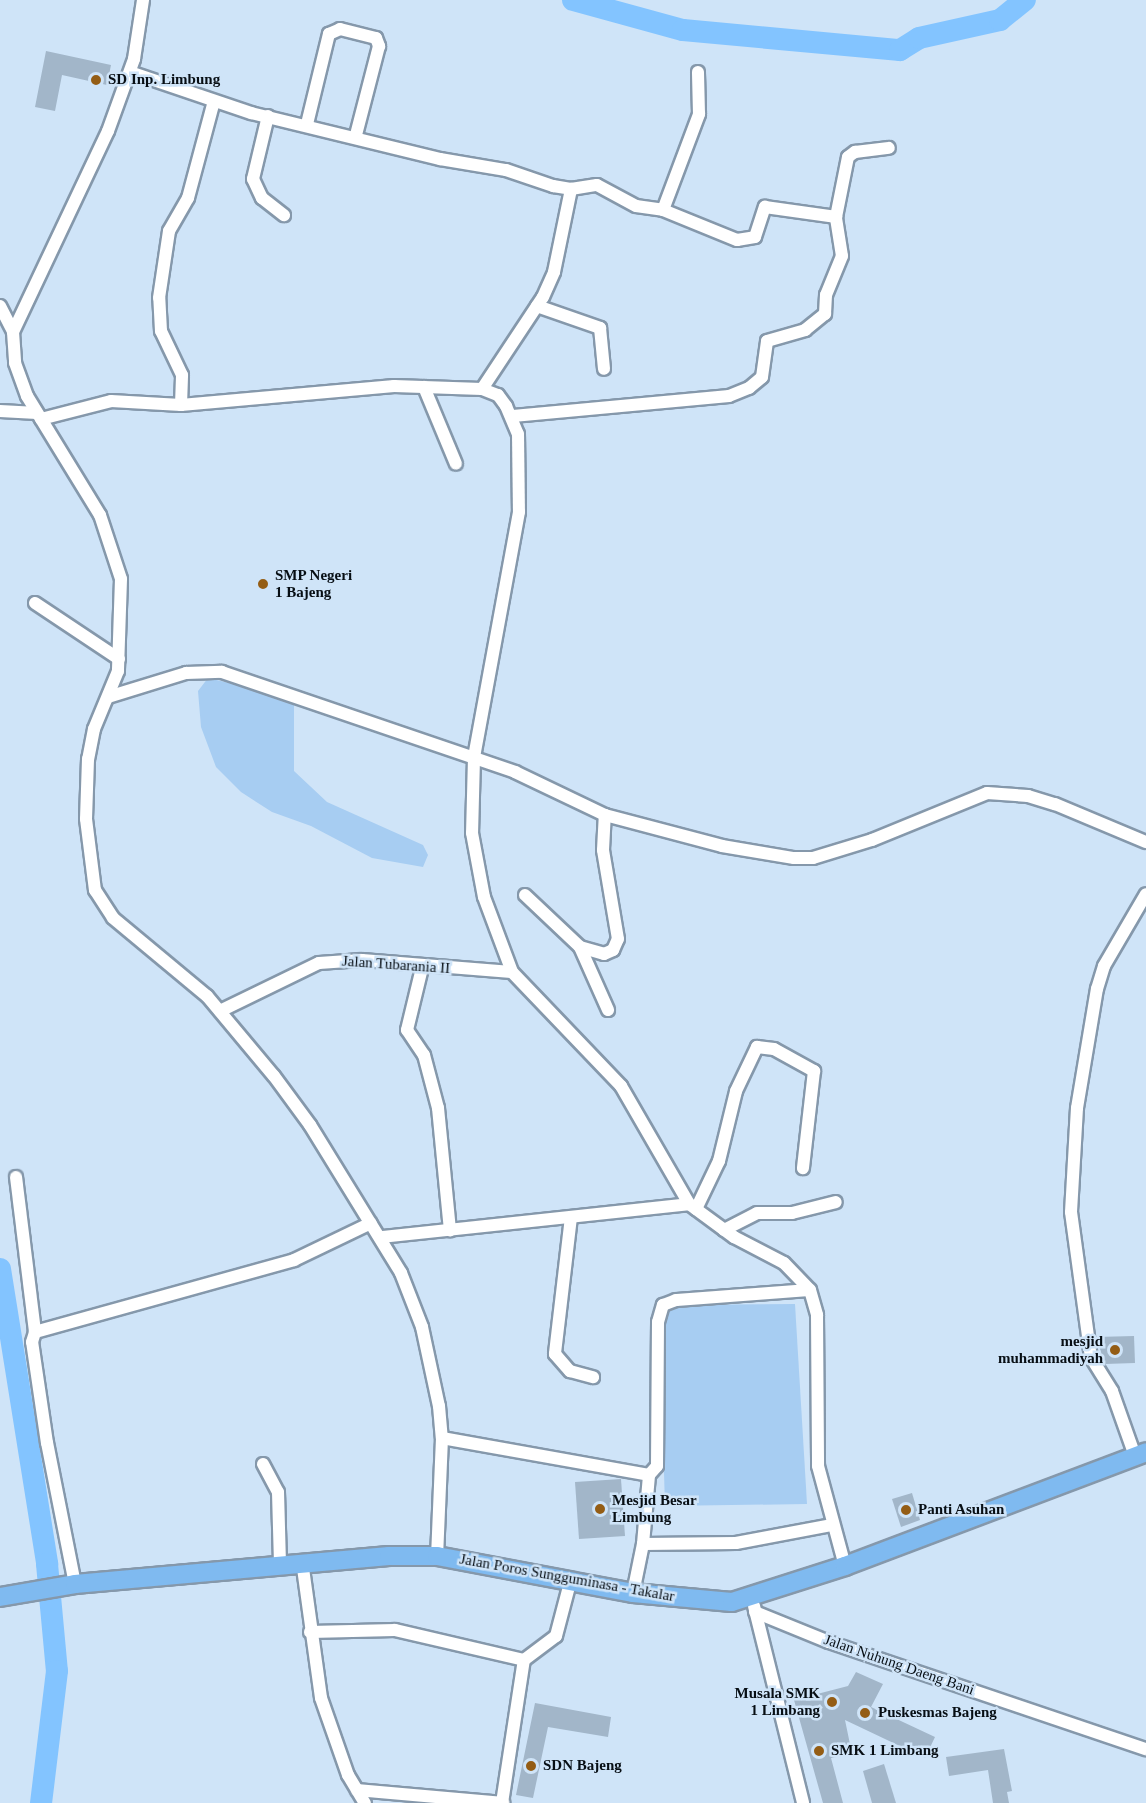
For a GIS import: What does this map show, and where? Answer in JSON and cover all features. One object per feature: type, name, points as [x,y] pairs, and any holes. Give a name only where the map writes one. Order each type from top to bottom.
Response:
[{"type":"highway","name":"Jalan Poros Sungguminasa - Takalar","points":[[0,1597],[70,1584],[280,1563],[437,1556],[572,1579],[633,1593],[754,1604],[845,1566],[1140,1454]]},
{"type":"street","points":[[13,332],[108,131],[130,72],[143,0]]},
{"type":"street","points":[[307,124],[329,34],[340,29],[376,38],[379,46],[356,135]]},
{"type":"street","points":[[130,72],[214,101],[268,116],[356,135],[570,189],[597,185],[636,206],[663,210],[745,241],[756,237],[765,207],[836,217]]},
{"type":"street","points":[[663,210],[699,114],[698,72]]},
{"type":"street","points":[[181,405],[182,375],[161,331],[159,298],[169,231],[188,198],[214,101]]},
{"type":"street","points":[[268,116],[253,179],[262,198],[284,215]]},
{"type":"street","points":[[513,416],[729,396],[749,388],[762,377],[767,341],[805,330],[825,314],[826,295],[842,256],[836,217],[848,157],[855,152],[889,148]]},
{"type":"street","points":[[482,389],[537,306],[554,272],[570,189]]},
{"type":"street","points":[[0,306],[13,332],[18,371],[39,416],[100,515],[118,563],[123,624],[119,659],[88,759],[86,819],[95,890],[113,918],[220,1011],[302,1113],[382,1237],[422,1327],[442,1438],[437,1556]]},
{"type":"street","points":[[537,306],[600,328],[604,369]]},
{"type":"street","points":[[424,387],[456,464]]},
{"type":"street","points":[[0,411],[39,416],[111,401],[181,405],[424,387],[482,389],[498,396],[513,416],[520,466],[519,512],[474,758],[475,864],[512,972],[621,1086],[693,1207],[724,1230],[784,1263],[810,1290],[818,1323],[818,1466],[832,1525],[845,1566]]},
{"type":"street","points":[[35,603],[119,659]]},
{"type":"street","points":[[108,697],[186,673],[222,672],[474,758],[551,787],[605,815],[722,846],[805,859],[872,840],[971,798],[1005,793],[1055,804],[1146,842]]},
{"type":"street","points":[[580,948],[604,954],[617,944],[603,850],[605,815]]},
{"type":"street","points":[[1140,1454],[1112,1391],[1091,1358],[1076,1270],[1071,1203],[1077,1108],[1097,989],[1104,966],[1146,894]]},
{"type":"street","points":[[525,895],[580,948],[608,1010]]},
{"type":"street","name":"Jalan Tubarania II","points":[[220,1011],[319,963],[362,960],[422,968],[512,972]]},
{"type":"street","points":[[422,968],[407,1030],[424,1055],[438,1108],[450,1230]]},
{"type":"street","points":[[693,1207],[719,1161],[743,1072],[760,1046],[808,1064],[815,1074],[803,1168]]},
{"type":"street","points":[[16,1177],[35,1332],[32,1342],[70,1584]]},
{"type":"street","points":[[724,1230],[757,1213],[792,1213],[836,1202]]},
{"type":"street","points":[[382,1237],[693,1207]]},
{"type":"street","points":[[571,1217],[555,1354],[570,1371],[593,1377]]},
{"type":"street","points":[[35,1332],[294,1260],[371,1223]]},
{"type":"street","points":[[633,1593],[643,1544],[649,1474],[657,1466],[658,1322],[663,1305],[676,1300],[810,1290]]},
{"type":"street","points":[[442,1438],[649,1474]]},
{"type":"street","points":[[263,1464],[278,1492],[280,1563]]},
{"type":"street","points":[[643,1544],[736,1543],[832,1525]]},
{"type":"street","points":[[302,1561],[310,1632],[321,1698],[357,1790],[365,1803]]},
{"type":"street","points":[[357,1790],[502,1803],[524,1660],[556,1636],[572,1579]]},
{"type":"street","points":[[754,1604],[803,1803]]},
{"type":"street","name":"Jalan Nuhung Daeng Bani","points":[[754,1604],[829,1642],[1146,1749]]},
{"type":"street","points":[[310,1632],[395,1630],[524,1660]]},
{"type":"shaded area","points":[[208,678],[294,698],[294,771],[327,802],[423,845],[428,855],[423,867],[372,858],[311,826],[272,812],[241,792],[216,767],[201,727],[198,691]]},
{"type":"shaded area","points":[[795,1304],[807,1504],[665,1506],[659,1305]]},
{"type":"building","name":"SD Inp. Limbung","points":[[46,51],[111,65],[107,85],[62,75],[55,111],[35,107]]},
{"type":"building","name":"mesjid muhammadiyah","points":[[1134,1336],[1135,1363],[1105,1364],[1096,1337]]},
{"type":"building","name":"Mesjid Besar Limbung","points":[[621,1479],[625,1536],[579,1539],[575,1482]]},
{"type":"building","name":"Panti Asuhan","points":[[912,1493],[920,1520],[901,1527],[892,1499]]},
{"type":"building","points":[[856,1672],[883,1684],[871,1707],[935,1737],[925,1758],[845,1720],[852,1754],[831,1758],[843,1803],[823,1803],[794,1700],[848,1686]]},
{"type":"building","name":"SDN Bajeng","points":[[535,1703],[611,1717],[608,1737],[548,1727],[533,1798],[516,1795]]},
{"type":"building","points":[[1004,1749],[1012,1791],[1007,1792],[1009,1803],[993,1803],[988,1770],[949,1776],[946,1757]]},
{"type":"building","name":"SMK 1 Limbang","points":[[884,1764],[896,1803],[872,1803],[863,1771]]},
{"type":"waterway","points":[[573,0],[683,30],[900,50],[919,38],[1000,20],[1025,0]]},
{"type":"waterway","points":[[0,1269],[47,1564],[57,1671],[41,1803]]},
{"type":"place","name":"SD Inp. Limbung","points":[[96,80]]},
{"type":"place","name":"SMP Negeri 1 Bajeng","points":[[263,584]]},
{"type":"place","name":"mesjid muhammadiyah","points":[[1115,1350]]},
{"type":"place","name":"Mesjid Besar Limbung","points":[[600,1509]]},
{"type":"place","name":"Panti Asuhan","points":[[906,1510]]},
{"type":"place","name":"Musala SMK 1 Limbang","points":[[832,1702]]},
{"type":"place","name":"Puskesmas Bajeng","points":[[865,1713]]},
{"type":"place","name":"SMK 1 Limbang","points":[[819,1751]]},
{"type":"place","name":"SDN Bajeng","points":[[531,1766]]}]
